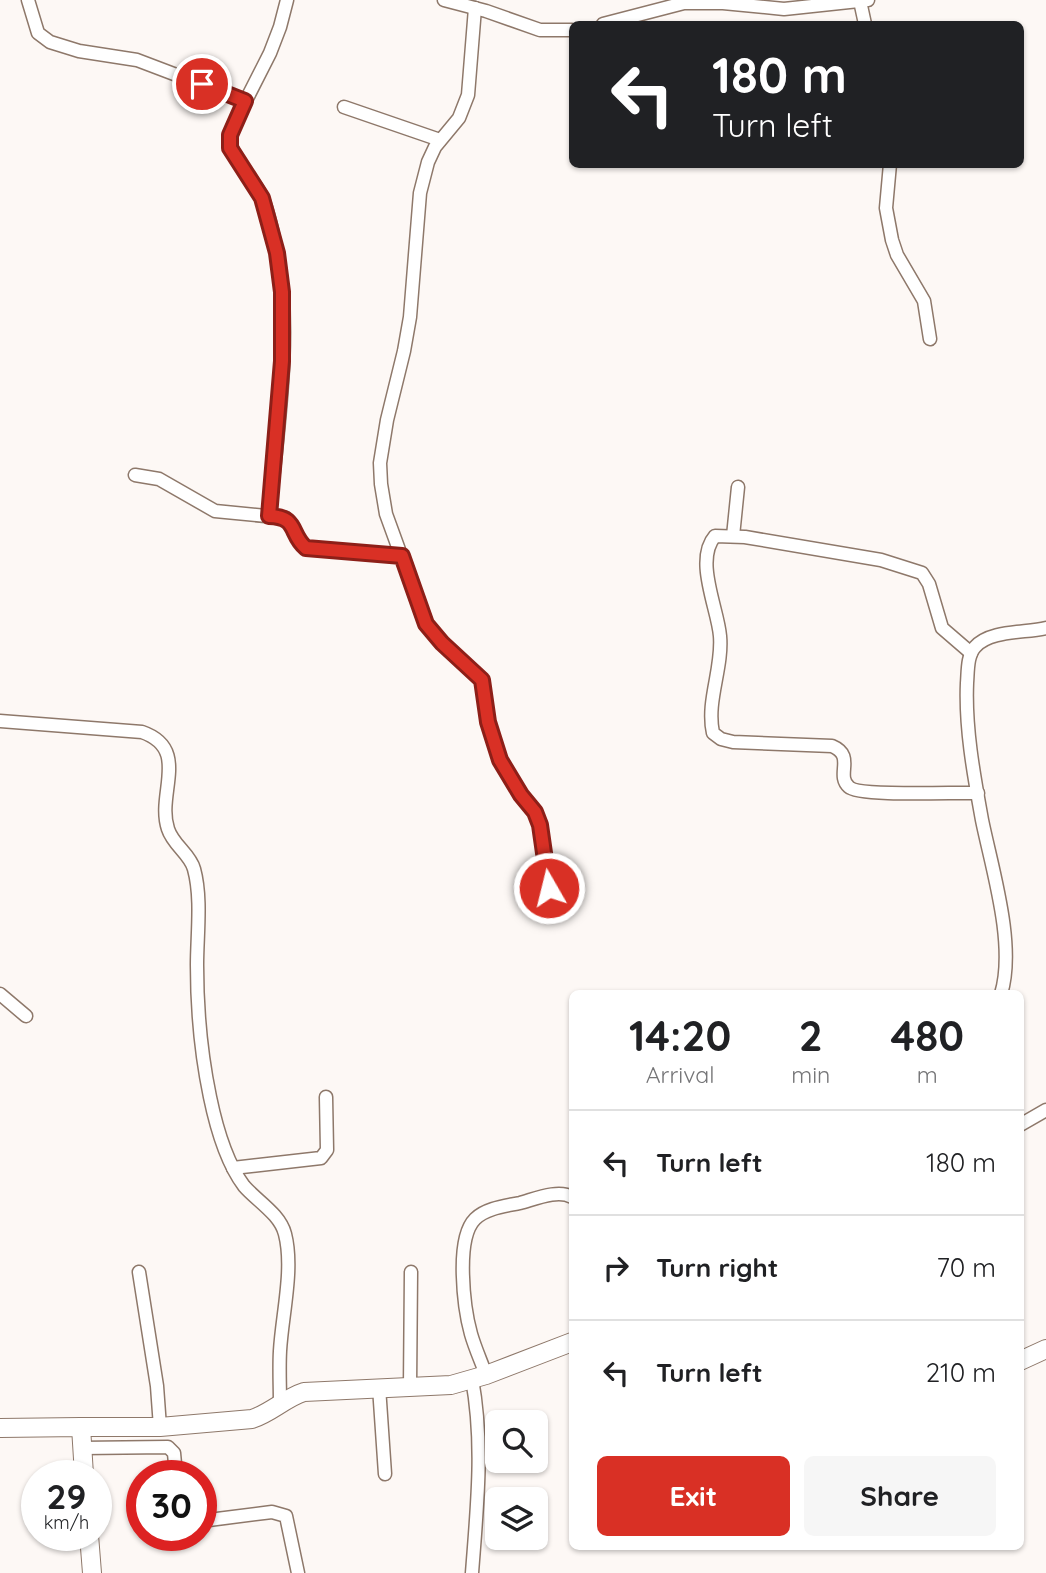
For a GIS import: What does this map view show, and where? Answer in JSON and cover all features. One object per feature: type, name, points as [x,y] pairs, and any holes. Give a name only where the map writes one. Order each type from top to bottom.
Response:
[{"type":"street","points":[[28,0],[38,33],[50,41],[79,51],[137,60],[245,101]]},
{"type":"street","points":[[269,516],[282,361],[282,292],[277,253],[262,198],[230,148],[230,135],[275,40],[287,0]]},
{"type":"street","points":[[444,0],[540,30],[569,30]]},
{"type":"street","points":[[612,21],[660,5],[698,2],[784,4],[864,1],[865,21]]},
{"type":"street","points":[[475,8],[468,95],[459,118],[440,140],[428,162],[420,193],[410,317],[380,463],[386,514],[426,624],[442,643],[482,680],[488,722],[500,760],[521,795],[535,812],[540,825],[549,888]]},
{"type":"street","points":[[344,107],[440,140]]},
{"type":"street","points":[[890,168],[886,208],[892,240],[897,255],[924,301],[930,339]]},
{"type":"street","points":[[135,475],[159,479],[215,511],[281,517],[290,522],[299,541],[306,548],[402,556]]},
{"type":"street","points":[[733,536],[737,487]]},
{"type":"street","points":[[971,653],[942,628],[929,584],[922,573],[881,560],[733,536],[715,536],[712,539],[708,556],[708,580],[721,646],[711,715],[713,733],[721,739],[733,742],[832,746],[840,749],[843,754],[845,781],[855,790],[978,793]]},
{"type":"street","points":[[1002,990],[1004,974],[1001,918],[969,735],[967,690],[971,653],[984,641],[1046,628]]},
{"type":"street","points":[[0,721],[142,732],[160,740],[164,746],[169,762],[168,829],[195,870],[197,997],[209,1095],[233,1168],[254,1197],[281,1224],[285,1233],[287,1282],[280,1352],[280,1404]]},
{"type":"street","points":[[0,994],[26,1016]]},
{"type":"street","points":[[233,1168],[321,1158],[327,1150],[326,1097]]},
{"type":"street","points":[[1024,1123],[1046,1110]]},
{"type":"street","points":[[472,1573],[478,1502],[479,1377],[466,1304],[463,1248],[470,1226],[479,1216],[503,1207],[562,1193],[569,1196]]},
{"type":"street","points":[[139,1272],[157,1386],[160,1427]]},
{"type":"street","points":[[410,1387],[411,1272]]},
{"type":"street","points":[[0,1428],[160,1427],[252,1419],[262,1416],[291,1396],[304,1392],[451,1385],[569,1343]]},
{"type":"street","points":[[1024,1359],[1046,1349]]},
{"type":"street","points":[[379,1387],[385,1474]]},
{"type":"street","points":[[81,1427],[82,1460]]},
{"type":"street","points":[[81,1448],[168,1447],[174,1453],[175,1460]]},
{"type":"street","points":[[217,1519],[272,1512],[286,1516],[298,1573]]},
{"type":"street","points":[[90,1551],[92,1573]]},
{"type":"route","points":[[202,84],[245,101],[230,135],[230,148],[262,198],[277,253],[282,292],[282,361],[269,516],[286,518],[306,548],[402,556],[426,624],[442,643],[482,680],[493,743],[508,777],[535,812],[540,825],[549,888]]}]
